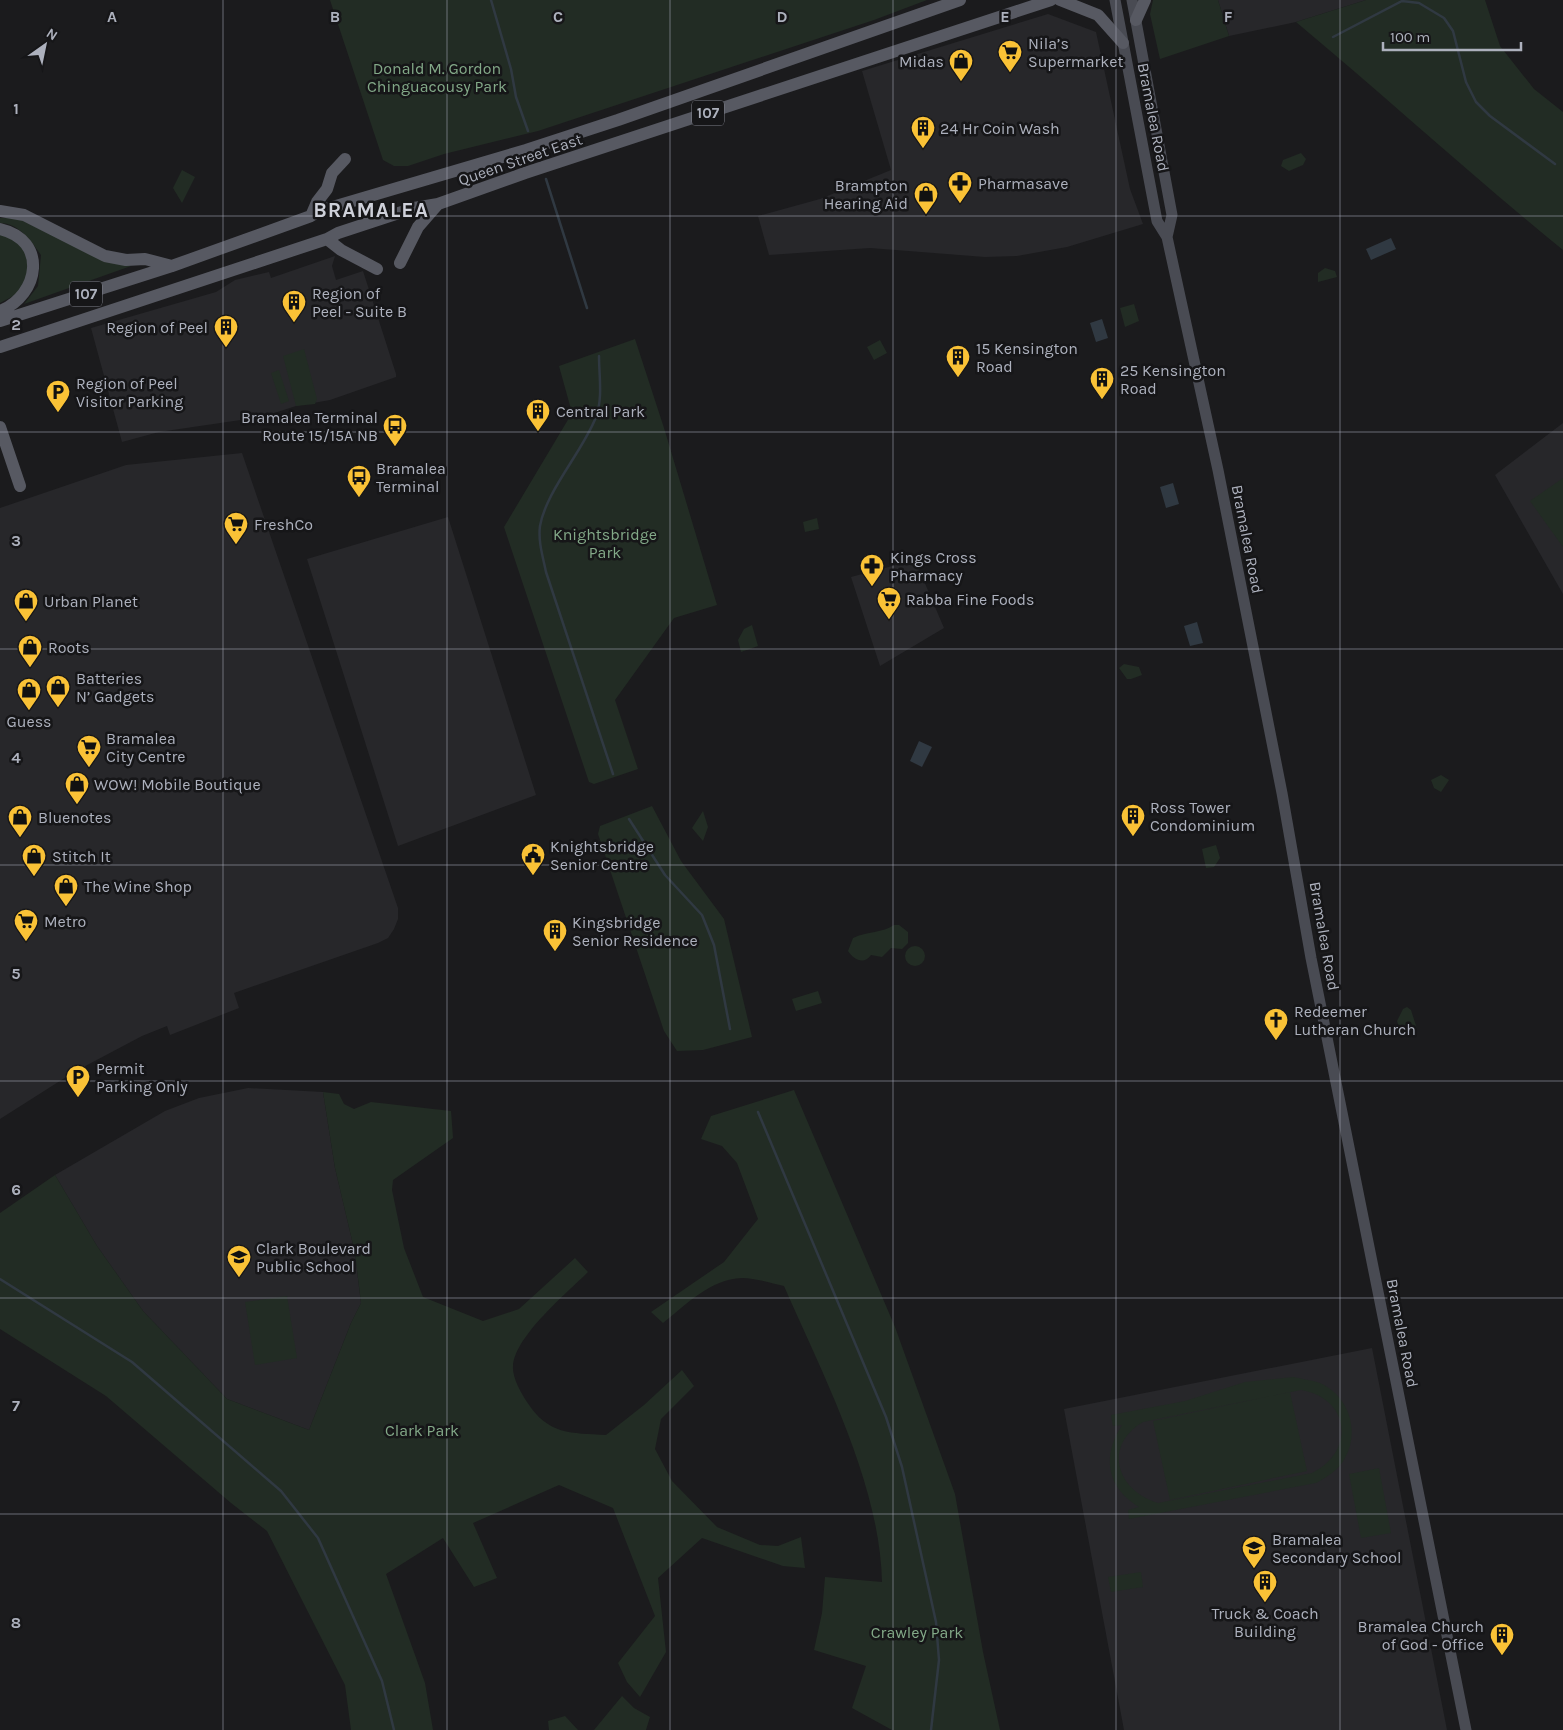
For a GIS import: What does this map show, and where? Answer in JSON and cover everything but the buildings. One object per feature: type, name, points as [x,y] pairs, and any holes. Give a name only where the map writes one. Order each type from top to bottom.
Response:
[{"type":"main road","name":"Queen Street East","points":[[0,321],[172,266],[311,216],[319,211],[526,150],[618,120],[960,0]]},
{"type":"main road","name":"Queen Street East","points":[[0,347],[327,239],[338,232],[414,208],[438,204],[525,173],[1051,0]]},
{"type":"main road","points":[[1060,0],[1098,15],[1123,43]]},
{"type":"main road","name":"Bramalea Road","points":[[1115,0],[1157,221],[1167,237],[1218,470],[1282,793],[1311,958],[1466,1730]]},
{"type":"main road","name":"Bramalea Road","points":[[1132,0],[1172,216],[1167,237]]},
{"type":"main road","points":[[1136,20],[1145,0]]},
{"type":"main road","points":[[311,216],[317,202],[327,189],[332,173],[345,159]]},
{"type":"main road","points":[[400,263],[418,227],[438,204]]},
{"type":"main road","points":[[0,211],[24,215],[105,256],[126,260],[145,258],[172,266]]},
{"type":"main road","points":[[0,229],[11,233],[23,242],[30,252],[34,263],[27,290],[14,304],[0,311]]},
{"type":"main road","points":[[327,239],[341,250],[377,269]]},
{"type":"main road","points":[[0,427],[16,487],[0,453]]},
{"type":"shaded area","points":[[1218,0],[1366,0],[1296,22],[1229,36]]},
{"type":"shaded area","points":[[1048,14],[1096,32],[1130,189],[1143,224],[1067,247],[1017,256],[985,257],[870,248],[769,255],[758,216],[820,199],[891,170],[862,71]]},
{"type":"shaded area","points":[[1391,238],[1396,249],[1371,260],[1366,249]]},
{"type":"shaded area","points":[[335,256],[332,266],[336,280],[363,271],[396,377],[330,400],[296,406],[262,417],[159,432],[122,442],[91,328],[216,292],[235,280],[269,272],[271,278]]},
{"type":"shaded area","points":[[1102,319],[1108,338],[1096,342],[1090,323]]},
{"type":"shaded area","points":[[1563,423],[1563,594],[1495,475]]},
{"type":"shaded area","points":[[242,453],[398,908],[398,919],[388,938],[234,993],[239,1008],[170,1035],[167,1026],[142,1036],[74,1072],[0,1119],[0,508],[126,465]]},
{"type":"shaded area","points":[[1173,483],[1179,504],[1166,508],[1160,487]]},
{"type":"shaded area","points":[[448,517],[536,795],[398,846],[307,559]]},
{"type":"shaded area","points":[[915,560],[944,628],[880,666],[851,577]]},
{"type":"shaded area","points":[[1197,622],[1203,643],[1190,646],[1184,626]]},
{"type":"shaded area","points":[[919,741],[932,747],[922,767],[910,761]]},
{"type":"shaded area","name":"Clark Boulevard Public School","points":[[248,1088],[323,1092],[335,1168],[355,1253],[361,1303],[351,1323],[309,1430],[227,1399],[143,1311],[97,1246],[55,1175],[165,1111],[199,1098]]},
{"type":"shaded area","name":"Bramalea Secondary School","points":[[1372,1348],[1447,1730],[1124,1730],[1064,1409]]},
{"type":"green space","name":"Donald M. Gordon Chinguacousy Park","points":[[330,0],[927,0],[874,20],[538,131],[444,154],[408,166],[394,166],[383,160]]},
{"type":"green space","points":[[1153,0],[1218,0],[1229,36],[1160,59],[1150,14]]},
{"type":"green space","points":[[1366,0],[1485,0],[1500,46],[1534,89],[1563,112],[1563,250],[1296,22]]},
{"type":"green space","points":[[1301,153],[1306,159],[1303,165],[1289,171],[1281,166],[1283,160]]},
{"type":"green space","points":[[182,170],[195,177],[182,203],[173,188]]},
{"type":"green space","points":[[0,218],[17,218],[104,260],[131,266],[24,304],[38,286],[41,255],[19,229],[0,223]]},
{"type":"green space","points":[[0,234],[19,242],[28,259],[28,276],[19,293],[0,303]]},
{"type":"green space","points":[[1325,268],[1335,271],[1337,277],[1318,282],[1318,273]]},
{"type":"green space","points":[[1134,304],[1139,321],[1125,327],[1120,308]]},
{"type":"green space","name":"Knightsbridge Park","points":[[635,339],[717,605],[674,618],[615,700],[638,769],[594,784],[589,782],[504,527],[572,413],[559,366]]},
{"type":"green space","points":[[880,340],[887,353],[874,360],[867,347]]},
{"type":"green space","points":[[304,349],[317,399],[315,404],[296,406],[283,356]]},
{"type":"green space","points":[[279,370],[289,401],[281,404],[271,373]]},
{"type":"green space","points":[[1563,478],[1563,547],[1530,501]]},
{"type":"green space","points":[[817,518],[819,529],[805,532],[803,522]]},
{"type":"green space","points":[[752,625],[758,646],[741,652],[738,640],[744,629]]},
{"type":"green space","points":[[1124,664],[1139,667],[1142,675],[1127,679],[1119,668]]},
{"type":"green space","points":[[1441,775],[1449,780],[1441,792],[1434,788],[1431,780]]},
{"type":"green space","points":[[652,806],[681,861],[724,919],[752,1037],[703,1050],[677,1051],[664,1031],[598,834],[600,826]]},
{"type":"green space","points":[[703,811],[708,827],[703,841],[692,828]]},
{"type":"green space","points":[[1216,845],[1220,858],[1214,867],[1206,868],[1202,849]]},
{"type":"green space","points":[[894,925],[899,925],[908,932],[908,943],[902,949],[891,948],[882,957],[871,955],[862,961],[853,957],[848,951],[853,938],[890,928]]},
{"type":"green space","points":[[915,946],[922,949],[925,956],[922,963],[915,966],[908,963],[905,956],[908,949]]},
{"type":"green space","points":[[818,991],[822,1003],[796,1011],[792,999]]},
{"type":"green space","points":[[1407,1007],[1411,1010],[1417,1029],[1403,1032],[1400,1030],[1397,1021],[1403,1009]]},
{"type":"green space","name":"Crawley Park","points":[[794,1090],[895,1327],[955,1494],[983,1652],[1000,1730],[892,1730],[852,1708],[866,1666],[814,1650],[822,1613],[825,1577],[882,1582],[879,1545],[871,1507],[847,1431],[784,1286],[752,1279],[730,1279],[699,1294],[663,1323],[651,1312],[724,1262],[758,1219],[737,1163],[722,1146],[701,1139],[711,1116]]},
{"type":"green space","name":"Clark Park","points":[[323,1092],[339,1094],[344,1104],[354,1109],[371,1102],[451,1111],[453,1138],[393,1180],[392,1190],[404,1248],[423,1297],[483,1321],[519,1309],[575,1258],[588,1272],[543,1316],[516,1354],[513,1370],[517,1385],[527,1402],[543,1421],[561,1430],[582,1434],[606,1435],[644,1405],[682,1370],[694,1386],[661,1419],[655,1449],[672,1481],[717,1527],[760,1545],[778,1546],[801,1537],[805,1568],[783,1566],[702,1538],[658,1578],[666,1652],[640,1697],[627,1682],[618,1663],[655,1616],[613,1508],[559,1485],[473,1523],[497,1578],[474,1587],[443,1538],[386,1574],[425,1683],[433,1730],[351,1730],[345,1685],[267,1531],[231,1503],[106,1396],[0,1329],[0,1213],[55,1175],[97,1246],[143,1311],[227,1399],[309,1430],[351,1323],[361,1303],[355,1253],[335,1168]]},
{"type":"green space","points":[[287,1296],[297,1358],[255,1365],[245,1302]]},
{"type":"green space","points":[[1293,1377],[1320,1383],[1338,1396],[1345,1405],[1349,1415],[1352,1437],[1345,1458],[1336,1470],[1316,1483],[1129,1519],[1128,1510],[1139,1507],[1128,1499],[1114,1480],[1110,1459],[1112,1448],[1122,1425],[1113,1426],[1111,1415],[1185,1401],[1245,1382]],"holes":[[[1301,1390],[1317,1395],[1330,1403],[1338,1414],[1341,1426],[1341,1439],[1336,1452],[1326,1463],[1312,1473],[1158,1503],[1144,1497],[1133,1489],[1124,1478],[1120,1467],[1119,1455],[1122,1443],[1130,1432],[1143,1422]]]},
{"type":"green space","points":[[1290,1392],[1307,1471],[1170,1500],[1153,1421]]},
{"type":"green space","points":[[1379,1468],[1391,1533],[1361,1538],[1349,1474]]},
{"type":"green space","points":[[1141,1572],[1143,1587],[1111,1592],[1108,1577]]},
{"type":"green space","points":[[622,1696],[634,1708],[650,1717],[646,1730],[594,1730]]},
{"type":"green space","points":[[565,1716],[578,1730],[549,1730],[548,1721]]},
{"type":"waterway","points":[[491,0],[511,69],[516,97],[528,131]]},
{"type":"waterway","points":[[1333,37],[1402,1],[1419,3],[1444,18],[1453,31],[1466,82],[1476,102],[1490,116],[1555,164]]},
{"type":"waterway","points":[[546,179],[587,308]]},
{"type":"waterway","points":[[599,356],[600,395],[596,417],[583,443],[549,499],[540,526],[540,538],[546,572],[613,774]]},
{"type":"waterway","points":[[629,819],[665,875],[702,915],[714,945],[730,1029]]},
{"type":"waterway","points":[[758,1112],[886,1417],[902,1467],[936,1622],[939,1660],[931,1730]]},
{"type":"waterway","points":[[0,1279],[132,1362],[281,1491],[318,1538],[382,1681],[394,1730]]},
{"type":"place","name":"Nila’s Supermarket","points":[[1010,73]]},
{"type":"place","name":"Midas","points":[[961,82]]},
{"type":"place","name":"24 Hr Coin Wash","points":[[923,149]]},
{"type":"place","name":"Pharmasave","points":[[960,204]]},
{"type":"place","name":"Brampton Hearing Aid","points":[[926,215]]},
{"type":"place","name":"Region of Peel - Suite B","points":[[294,323]]},
{"type":"place","name":"Region of Peel","points":[[226,348]]},
{"type":"place","name":"15 Kensington Road","points":[[958,378]]},
{"type":"place","name":"25 Kensington Road","points":[[1102,400]]},
{"type":"place","name":"Region of Peel Visitor Parking","points":[[58,413]]},
{"type":"place","name":"Central Park","points":[[538,432]]},
{"type":"place","name":"Bramalea Terminal Route 15/15A NB","points":[[395,447]]},
{"type":"place","name":"Bramalea Terminal","points":[[359,498]]},
{"type":"place","name":"FreshCo","points":[[236,545]]},
{"type":"place","name":"Kings Cross Pharmacy","points":[[872,587]]},
{"type":"place","name":"Rabba Fine Foods","points":[[889,620]]},
{"type":"place","name":"Urban Planet","points":[[26,622]]},
{"type":"place","name":"Roots","points":[[30,668]]},
{"type":"place","name":"Batteries N’ Gadgets","points":[[58,708]]},
{"type":"place","name":"Guess","points":[[29,711]]},
{"type":"place","name":"Bramalea City Centre","points":[[89,768]]},
{"type":"place","name":"WOW! Mobile Boutique","points":[[77,805]]},
{"type":"place","name":"Ross Tower Condominium","points":[[1133,837]]},
{"type":"place","name":"Bluenotes","points":[[20,838]]},
{"type":"place","name":"Knightsbridge Senior Centre","points":[[533,876]]},
{"type":"place","name":"Stitch It","points":[[34,877]]},
{"type":"place","name":"The Wine Shop","points":[[66,907]]},
{"type":"place","name":"Metro","points":[[26,942]]},
{"type":"place","name":"Kingsbridge Senior Residence","points":[[555,952]]},
{"type":"place","name":"Redeemer Lutheran Church","points":[[1276,1041]]},
{"type":"place","name":"Permit Parking Only","points":[[78,1098]]},
{"type":"place","name":"Clark Boulevard Public School","points":[[239,1278]]},
{"type":"place","name":"Bramalea Secondary School","points":[[1254,1569]]},
{"type":"place","name":"Truck & Coach Building","points":[[1265,1603]]},
{"type":"place","name":"Bramalea Church of God - Office","points":[[1502,1656]]},
{"type":"district","name":"BRAMALEA","points":[[371,210]]}]
